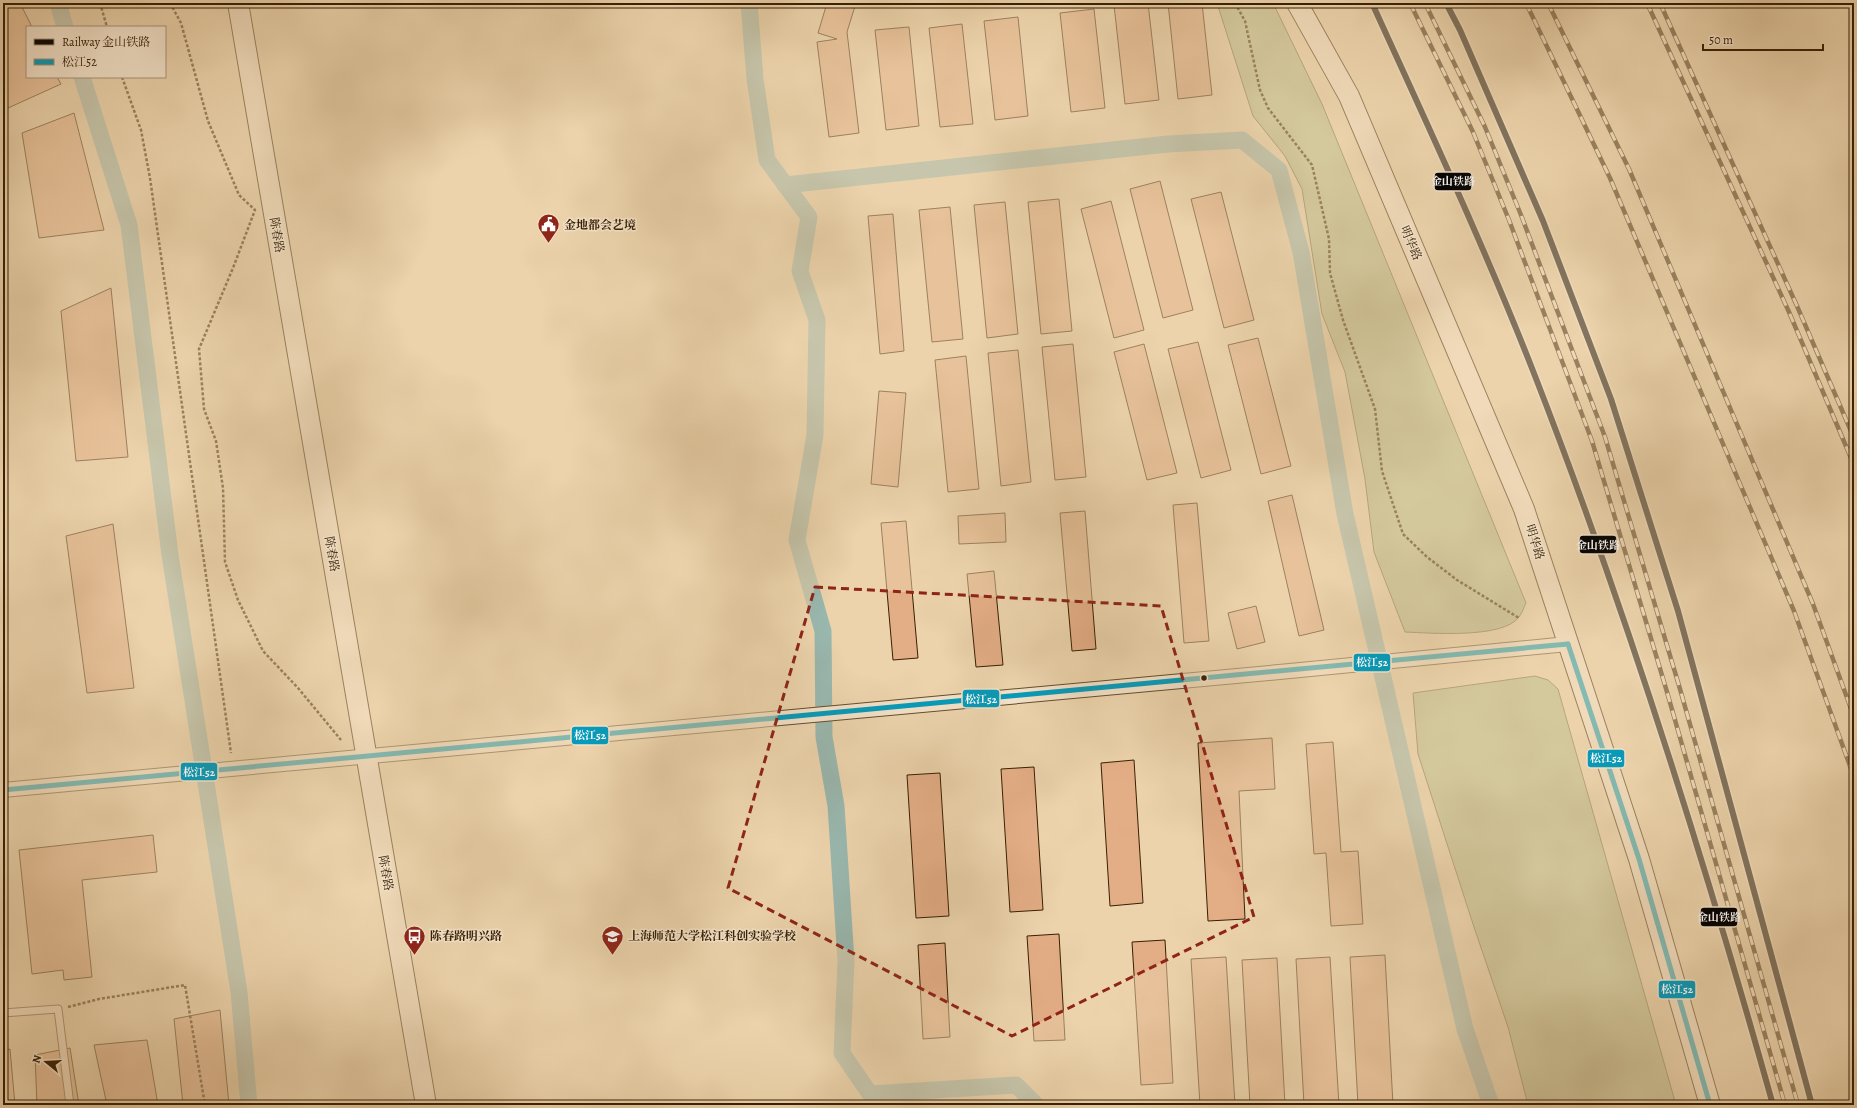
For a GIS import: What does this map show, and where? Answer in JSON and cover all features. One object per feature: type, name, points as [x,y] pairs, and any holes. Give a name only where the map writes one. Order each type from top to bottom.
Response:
[{"type":"street","name":"陈春路","points":[[238,3],[426,1105]]},
{"type":"street","name":"明华路","points":[[1297,3],[1349,96],[1524,509],[1639,859],[1710,1105]]},
{"type":"street","points":[[3,790],[1415,660],[1568,644]]},
{"type":"lane","points":[[3,1013],[58,1009],[70,1105]]},
{"type":"path","points":[[100,3],[107,26]]},
{"type":"path","points":[[170,3],[181,23],[208,121],[239,195],[256,210],[199,350],[204,409],[216,441],[223,488],[225,562],[238,600],[263,651],[298,688],[341,740]]},
{"type":"path","points":[[1235,3],[1245,21],[1260,90],[1268,108],[1312,165],[1329,239],[1330,273],[1343,320],[1375,409],[1382,472],[1403,534],[1427,557],[1457,580],[1519,618]]},
{"type":"path","points":[[122,78],[141,130],[150,178],[231,753]]},
{"type":"path","points":[[58,1009],[100,999],[185,985],[205,1105]]},
{"type":"highlighted area","points":[[815,587],[1161,606],[1254,917],[1012,1036],[728,888]]},
{"type":"green space","points":[[1217,3],[1273,3],[1322,104],[1526,603],[1519,617],[1511,624],[1498,629],[1482,632],[1405,632],[1374,552],[1365,479],[1345,372],[1322,314],[1302,189],[1285,156],[1253,116]]},
{"type":"green space","points":[[1535,676],[1548,680],[1558,689],[1676,1105],[1528,1105],[1508,1027],[1418,754],[1413,693]]},
{"type":"building","points":[[3,3],[20,3],[32,26],[26,26],[26,78],[58,78],[61,84],[8,108],[3,97]]},
{"type":"building","points":[[827,3],[856,3],[847,32],[859,133],[829,137],[817,42],[837,39],[818,33]]},
{"type":"building","points":[[1148,3],[1159,100],[1125,104],[1114,5]]},
{"type":"building","points":[[1168,3],[1202,3],[1212,95],[1178,99]]},
{"type":"building","points":[[1094,9],[1105,108],[1071,112],[1060,13]]},
{"type":"building","points":[[1018,17],[1028,116],[995,120],[984,21]]},
{"type":"building","points":[[962,24],[973,124],[940,127],[929,28]]},
{"type":"building","points":[[909,27],[919,126],[886,130],[875,30]]},
{"type":"building","points":[[74,113],[104,230],[39,238],[22,133]]},
{"type":"building","points":[[1160,181],[1193,310],[1163,318],[1130,189]]},
{"type":"building","points":[[1221,192],[1254,320],[1224,328],[1191,199]]},
{"type":"building","points":[[1059,199],[1072,331],[1041,334],[1028,202]]},
{"type":"building","points":[[1111,201],[1144,330],[1114,338],[1081,209]]},
{"type":"building","points":[[1005,202],[1018,334],[987,338],[974,205]]},
{"type":"building","points":[[950,207],[963,339],[932,342],[919,210]]},
{"type":"building","points":[[893,214],[904,351],[880,354],[868,216]]},
{"type":"building","points":[[111,288],[128,457],[76,461],[61,311]]},
{"type":"building","points":[[1258,338],[1291,466],[1261,474],[1228,345]]},
{"type":"building","points":[[1198,342],[1231,470],[1201,478],[1168,349]]},
{"type":"building","points":[[1073,344],[1086,477],[1055,480],[1042,347]]},
{"type":"building","points":[[1144,344],[1177,473],[1147,480],[1114,352]]},
{"type":"building","points":[[1018,350],[1031,482],[1001,486],[988,353]]},
{"type":"building","points":[[966,356],[979,489],[948,492],[935,360]]},
{"type":"building","points":[[879,391],[906,393],[898,487],[871,484]]},
{"type":"building","points":[[3,450],[7,488],[3,488]]},
{"type":"building","points":[[1292,495],[1324,630],[1299,636],[1268,501]]},
{"type":"building","points":[[1197,503],[1209,641],[1184,643],[1173,505]]},
{"type":"building","points":[[1085,511],[1096,649],[1072,651],[1060,513]]},
{"type":"building","points":[[1005,513],[1006,542],[959,544],[958,516]]},
{"type":"building","points":[[906,521],[918,658],[893,660],[881,523]]},
{"type":"building","points":[[113,524],[134,688],[87,693],[66,536]]},
{"type":"building","points":[[994,571],[1003,665],[976,667],[967,574]]},
{"type":"building","points":[[1256,606],[1265,642],[1237,649],[1228,613]]},
{"type":"building","points":[[3,701],[7,731],[3,732]]},
{"type":"building","points":[[1272,738],[1275,789],[1239,791],[1245,919],[1208,921],[1198,743]]},
{"type":"building","points":[[1333,742],[1341,852],[1358,851],[1363,924],[1331,926],[1326,853],[1314,854],[1306,744]]},
{"type":"building","points":[[1134,760],[1143,903],[1110,906],[1101,763]]},
{"type":"building","points":[[1034,767],[1043,910],[1010,912],[1001,769]]},
{"type":"building","points":[[940,773],[949,916],[916,918],[907,775]]},
{"type":"building","points":[[153,835],[157,872],[82,880],[92,977],[64,980],[63,970],[32,974],[19,850]]},
{"type":"building","points":[[1059,934],[1065,1040],[1034,1041],[1027,936]]},
{"type":"building","points":[[1165,940],[1173,1083],[1141,1085],[1132,942]]},
{"type":"building","points":[[945,943],[950,1037],[923,1039],[918,945]]},
{"type":"building","points":[[1385,955],[1393,1105],[1358,1105],[1350,957]]},
{"type":"building","points":[[1226,957],[1235,1105],[1200,1105],[1191,959]]},
{"type":"building","points":[[1330,957],[1339,1105],[1304,1105],[1296,959]]},
{"type":"building","points":[[1277,958],[1285,1105],[1250,1105],[1242,960]]},
{"type":"building","points":[[220,1010],[229,1105],[183,1105],[174,1019]]},
{"type":"building","points":[[147,1040],[158,1105],[107,1105],[94,1045]]},
{"type":"building","points":[[70,1048],[79,1105],[37,1105],[35,1055]]},
{"type":"building","points":[[10,1049],[15,1105],[3,1105],[3,1051]]},
{"type":"building","points":[[1143,1102],[1143,1105],[1115,1105],[1115,1104]]},
{"type":"waterway","points":[[58,3],[65,26]]},
{"type":"waterway","points":[[749,3],[755,79],[767,160],[809,217],[800,271],[817,320],[815,435],[797,540],[823,631],[824,737],[836,806],[846,961],[842,1053],[870,1094],[1016,1085],[1036,1105]]},
{"type":"waterway","points":[[82,78],[129,225],[170,555],[239,992],[249,1105]]},
{"type":"waterway","points":[[785,185],[1168,144],[1242,140],[1279,170],[1301,252],[1345,514],[1465,1029],[1491,1105]]},
{"type":"railway","points":[[1410,3],[1473,132],[1509,220],[1592,441],[1667,692],[1785,1105]]},
{"type":"railway","points":[[1425,3],[1485,127],[1521,215],[1605,437],[1680,689],[1798,1105]]},
{"type":"railway","points":[[1526,3],[1610,178],[1794,611],[1854,777]]},
{"type":"railway","points":[[1548,3],[1629,169],[1813,604],[1854,717]]},
{"type":"railway","points":[[1647,3],[1789,312],[1854,465]]},
{"type":"railway","points":[[1660,3],[1797,306],[1854,438]]},
{"type":"rail line","name":"金山铁路","points":[[1372,3],[1497,282],[1535,376],[1602,556],[1692,829],[1720,920],[1773,1105]]},
{"type":"rail line","name":"金山铁路","points":[[1446,3],[1460,30],[1543,221],[1611,399],[1678,611],[1812,1105]]},
{"type":"transit line","name":"松江52","points":[[1568,644],[1639,859],[1710,1105]]},
{"type":"transit line","name":"松江52","points":[[3,790],[1568,644]]},
{"type":"place","name":"金地都会艺境","points":[[549,244]]},
{"type":"place","name":"陈春路明兴路","points":[[414,956]]},
{"type":"place","name":"上海师范大学松江科创实验学校","points":[[613,956]]}]
